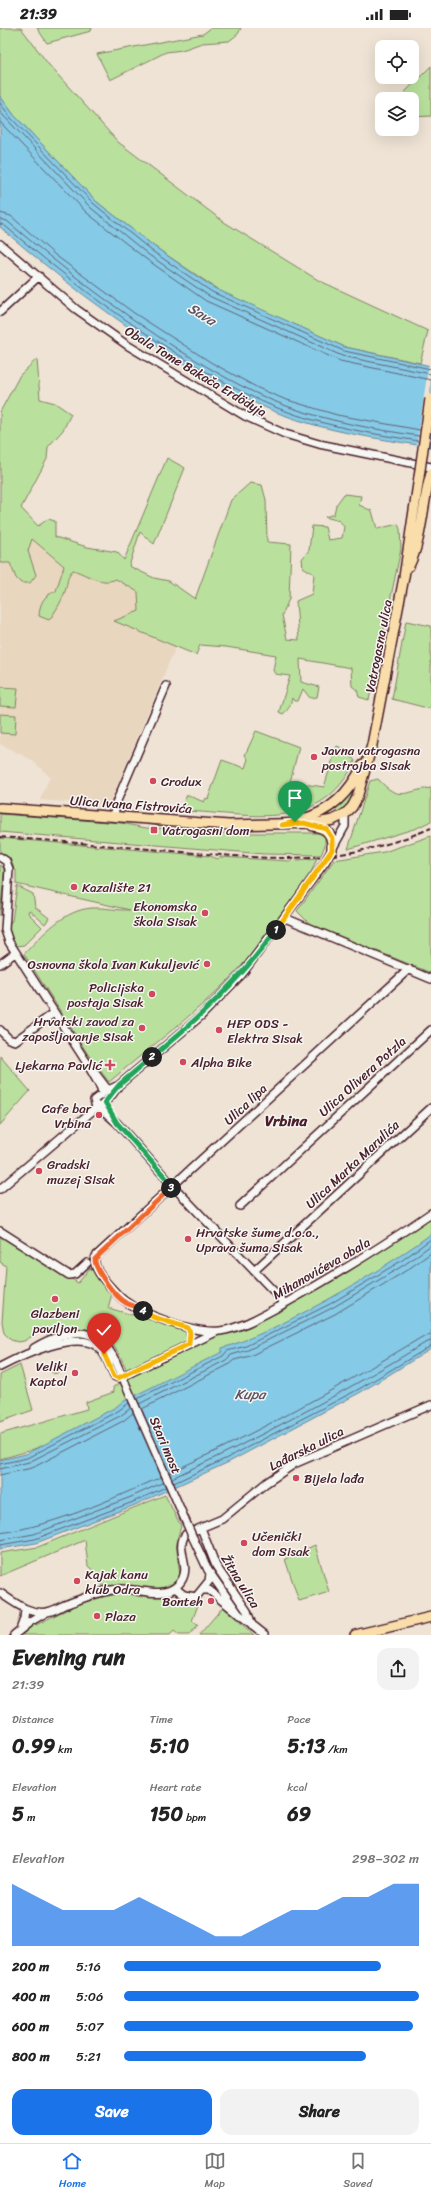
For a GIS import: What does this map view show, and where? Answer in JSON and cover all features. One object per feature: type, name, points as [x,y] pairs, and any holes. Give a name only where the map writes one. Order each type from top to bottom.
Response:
[{"type":"main road","name":"Vatrogasna ulica","points":[[345,814],[352,807],[357,798],[372,745],[404,576],[431,394]]},
{"type":"main road","points":[[404,576],[416,545],[426,489],[431,473]]},
{"type":"main road","points":[[282,825],[316,815],[340,799],[357,776],[372,745]]},
{"type":"main road","name":"Ulica Ivana Fistrovića","points":[[0,808],[229,825],[282,825]]},
{"type":"main road","points":[[282,825],[329,821],[345,814]]},
{"type":"main road","points":[[304,823],[326,829],[332,838],[332,850]]},
{"type":"main road","points":[[354,1635],[380,1632],[431,1617]]},
{"type":"street","name":"Obala Tome Bakača Erdödyja","points":[[0,244],[76,309],[127,345],[253,420],[285,434],[319,444],[431,467]]},
{"type":"street","points":[[0,312],[39,276]]},
{"type":"street","points":[[114,816],[116,803],[166,686]]},
{"type":"street","points":[[0,1189],[82,1119],[107,1093],[119,1085],[220,998],[242,974],[285,918],[332,850],[345,826],[345,814]]},
{"type":"street","points":[[0,857],[6,861],[9,869],[5,930],[9,942],[15,954],[107,1093],[105,1102],[117,1123]]},
{"type":"street","points":[[285,918],[431,978]]},
{"type":"street","points":[[0,964],[15,954]]},
{"type":"street","name":"Ulica lipa","points":[[96,1256],[408,969]]},
{"type":"street","points":[[0,1030],[9,1039],[14,1041],[54,1013]]},
{"type":"street","name":"Ulica Olivera Potzla","points":[[240,1206],[431,1030]]},
{"type":"street","points":[[97,1105],[105,1102]]},
{"type":"street","points":[[97,1105],[117,1123],[173,1186],[282,1300],[283,1304]]},
{"type":"street","name":"Ulica Marka Marulića","points":[[254,1271],[431,1108]]},
{"type":"street","name":"Mihanovićeva obala","points":[[26,1354],[74,1340],[85,1340],[101,1349],[114,1376],[118,1378],[124,1376],[189,1344],[218,1331],[243,1324],[283,1304],[347,1269],[431,1213]]},
{"type":"street","points":[[0,1231],[69,1275],[75,1274],[87,1263]]},
{"type":"street","name":"Mihanovićeva obala","points":[[96,1256],[95,1263],[97,1270],[124,1302],[138,1307],[148,1315],[187,1327],[218,1331]]},
{"type":"street","points":[[187,1327],[190,1333],[189,1344]]},
{"type":"street","name":"Stari most","points":[[26,1354],[50,1340],[74,1332],[93,1335],[107,1346],[116,1362],[193,1538]]},
{"type":"street","points":[[0,1367],[26,1354]]},
{"type":"street","name":"Lađarska ulica","points":[[176,1588],[183,1580],[185,1573],[182,1546],[186,1534],[225,1518],[266,1483],[294,1464],[431,1405]]},
{"type":"street","name":"Žitna ulica","points":[[201,1528],[216,1566],[247,1611],[252,1625]]},
{"type":"street","name":"Žitna ulica","points":[[193,1538],[210,1572],[238,1612]]},
{"type":"street","name":"Žitna ulica","points":[[203,1590],[210,1579],[210,1572]]},
{"type":"street","points":[[14,1635],[20,1629],[47,1612],[93,1595],[112,1590],[125,1589],[162,1593],[176,1588],[189,1597],[196,1597],[203,1590]]},
{"type":"street","name":"Žitna ulica","points":[[203,1590],[209,1590],[265,1635]]},
{"type":"street","points":[[0,1593],[25,1609],[47,1612]]},
{"type":"street","points":[[20,1629],[24,1619],[25,1609]]},
{"type":"shaded area","points":[[0,508],[118,572],[189,615],[109,805],[40,800],[50,777],[32,760],[0,744]]},
{"type":"green space","points":[[0,28],[21,28],[49,65],[118,142],[224,222],[318,280],[428,331],[420,363],[345,347],[223,293],[155,247],[97,202],[14,115],[0,96]]},
{"type":"green space","points":[[37,28],[92,28],[91,31],[47,43]]},
{"type":"green space","points":[[211,28],[241,28],[238,34],[229,41],[202,43],[182,50],[166,52],[110,80],[97,54],[203,34]]},
{"type":"green space","points":[[431,66],[431,116],[419,117],[419,92],[405,92],[413,84],[419,84],[419,78]]},
{"type":"green space","points":[[37,359],[40,399],[55,403],[71,414],[63,430],[48,447],[47,459],[21,508],[38,526],[48,519],[55,521],[55,537],[87,547],[117,552],[124,560],[167,458],[185,468],[154,544],[140,532],[129,566],[154,578],[169,581],[195,599],[231,500],[250,483],[262,485],[266,500],[267,542],[291,544],[289,599],[282,615],[287,639],[299,640],[296,601],[312,594],[314,574],[303,567],[302,559],[309,550],[312,526],[325,527],[328,540],[342,538],[344,527],[340,521],[325,517],[334,514],[336,505],[344,494],[361,496],[359,505],[372,511],[377,529],[398,524],[400,529],[401,549],[369,700],[359,697],[357,690],[352,686],[351,668],[300,659],[301,682],[319,687],[317,697],[310,698],[303,689],[298,701],[294,701],[292,698],[287,711],[283,714],[279,712],[290,676],[275,674],[273,670],[276,655],[226,647],[200,645],[196,655],[114,621],[139,611],[138,592],[116,579],[105,581],[94,579],[73,570],[69,576],[65,592],[49,620],[39,616],[40,607],[43,600],[48,595],[56,591],[64,566],[32,539],[28,551],[36,575],[30,583],[21,583],[16,578],[10,563],[0,563],[0,412],[20,375]]},
{"type":"green space","points":[[406,621],[431,626],[431,709],[392,699]]},
{"type":"green space","points":[[0,687],[18,688],[16,707],[0,706]]},
{"type":"green space","points":[[0,714],[16,715],[15,734],[0,733]]},
{"type":"green space","points":[[256,731],[299,747],[290,782],[324,787],[337,746],[347,751],[355,761],[341,784],[323,800],[304,810],[259,816],[185,811],[182,806],[187,795],[204,802],[206,798],[208,799],[222,760],[245,768],[248,759],[245,755]]},
{"type":"green space","points":[[378,779],[385,786],[397,793],[403,794],[431,788],[431,821],[417,828],[348,849],[370,781]]},
{"type":"green space","points":[[355,785],[348,807],[337,814],[335,808]]},
{"type":"green space","points":[[0,814],[121,823],[146,828],[197,829],[217,833],[320,833],[325,836],[325,845],[321,855],[264,854],[0,832]]},
{"type":"green space","points":[[431,836],[431,973],[310,924],[297,911],[334,860],[384,852]]},
{"type":"green space","points":[[0,838],[210,856],[218,859],[220,857],[289,861],[317,858],[312,870],[276,923],[236,972],[184,1021],[109,1082],[89,1056],[24,954],[46,931],[72,913],[92,908],[130,910],[16,884],[16,870],[12,870],[0,854]]},
{"type":"green space","points":[[0,865],[4,868],[4,874],[0,916]]},
{"type":"green space","points":[[17,886],[33,894],[35,907],[49,918],[45,924],[29,910],[28,913],[42,927],[24,945],[16,946],[9,935],[8,923],[12,921]]},
{"type":"green space","points":[[0,1056],[30,1091],[0,1125]]},
{"type":"green space","points":[[431,1218],[431,1290],[110,1422],[25,1452],[0,1459],[0,1434],[87,1409],[86,1402],[114,1392],[113,1387],[197,1342],[234,1331],[286,1307],[348,1272]]},
{"type":"green space","points":[[0,1235],[78,1283],[90,1268],[113,1290],[108,1308],[182,1329],[185,1331],[187,1341],[127,1371],[114,1346],[97,1332],[76,1330],[48,1336],[44,1329],[24,1341],[18,1342],[11,1340],[4,1333],[2,1322],[6,1266],[0,1262]]},
{"type":"green space","points":[[55,1364],[60,1369],[55,1374],[50,1369]]},
{"type":"green space","points":[[20,1365],[33,1410],[0,1422],[0,1375]]},
{"type":"green space","points":[[165,1495],[181,1526],[176,1543],[180,1576],[173,1583],[155,1589],[103,1586],[97,1574],[88,1566],[85,1540],[0,1576],[0,1553],[38,1547]]},
{"type":"green space","points":[[315,1545],[329,1592],[299,1601],[285,1559]]},
{"type":"green space","points":[[127,1593],[141,1597],[144,1595],[175,1598],[198,1605],[192,1621],[198,1625],[189,1635],[179,1635],[174,1631],[170,1635],[22,1635],[35,1623],[36,1625],[59,1613],[90,1600]]},
{"type":"green space","points":[[223,1607],[254,1635],[199,1635]]},
{"type":"water","name":"Sava","points":[[0,96],[14,115],[97,202],[155,247],[214,288],[345,347],[431,366],[431,447],[334,430],[297,420],[251,401],[186,365],[151,342],[84,295],[42,262],[0,227]]},
{"type":"water","name":"Kupa","points":[[431,1234],[431,1349],[361,1392],[229,1462],[135,1505],[36,1543],[0,1549],[0,1460],[26,1454],[116,1407],[122,1402],[222,1352],[222,1348],[256,1336],[308,1310],[344,1291]]},
{"type":"pier","points":[[429,363],[431,364],[429,448],[416,447]]},
{"type":"railway","points":[[0,837],[240,856],[303,858],[365,850],[397,841],[431,828]]},
{"type":"place","name":"Javna vatrogasna postrojba Sisak","points":[[314,757]]},
{"type":"place","name":"Crodux","points":[[153,781]]},
{"type":"place","name":"Vatrogasni dom","points":[[154,830]]},
{"type":"place","name":"Kazalište 21","points":[[74,887]]},
{"type":"place","name":"Ekonomska škola Sisak","points":[[205,913]]},
{"type":"place","name":"Osnovna škola Ivan Kukuljević","points":[[207,964]]},
{"type":"place","name":"Policijska postaja Sisak","points":[[152,994]]},
{"type":"place","name":"Hrvatski zavod za zapošljavanje Sisak","points":[[142,1028]]},
{"type":"place","name":"HEP ODS - Elektra Sisak","points":[[219,1030]]},
{"type":"place","name":"Alpha Bike","points":[[183,1062]]},
{"type":"place","name":"Ljekarna Pavlić","points":[[110,1065]]},
{"type":"place","name":"Cafe bar Vrbina","points":[[99,1115]]},
{"type":"place","name":"Gradski muzej Sisak","points":[[39,1171]]},
{"type":"place","name":"Hrvatske šume d.o.o., Uprava šuma Sisak","points":[[188,1239]]},
{"type":"place","name":"Glazbeni paviljon","points":[[55,1299]]},
{"type":"place","name":"Veliki Kaptol","points":[[75,1373]]},
{"type":"place","name":"Bijela lađa","points":[[296,1478]]},
{"type":"place","name":"Učenički dom Sisak","points":[[244,1543]]},
{"type":"place","name":"Kajak kanu klub Odra","points":[[77,1581]]},
{"type":"place","name":"Bonteh","points":[[211,1601]]},
{"type":"place","name":"Plaza","points":[[97,1616]]},
{"type":"district","name":"Vrbina","points":[[286,1121]]},
{"type":"route","points":[[104,1354],[114,1376],[118,1378],[189,1344],[190,1339],[188,1328],[148,1315],[138,1307],[124,1302],[97,1270],[95,1263],[96,1256],[173,1186],[117,1123],[107,1108],[105,1102],[110,1098],[119,1085],[201,1016],[234,983],[275,932],[322,866],[332,850],[333,844],[330,833],[323,827],[304,823],[282,825],[295,822]]}]
